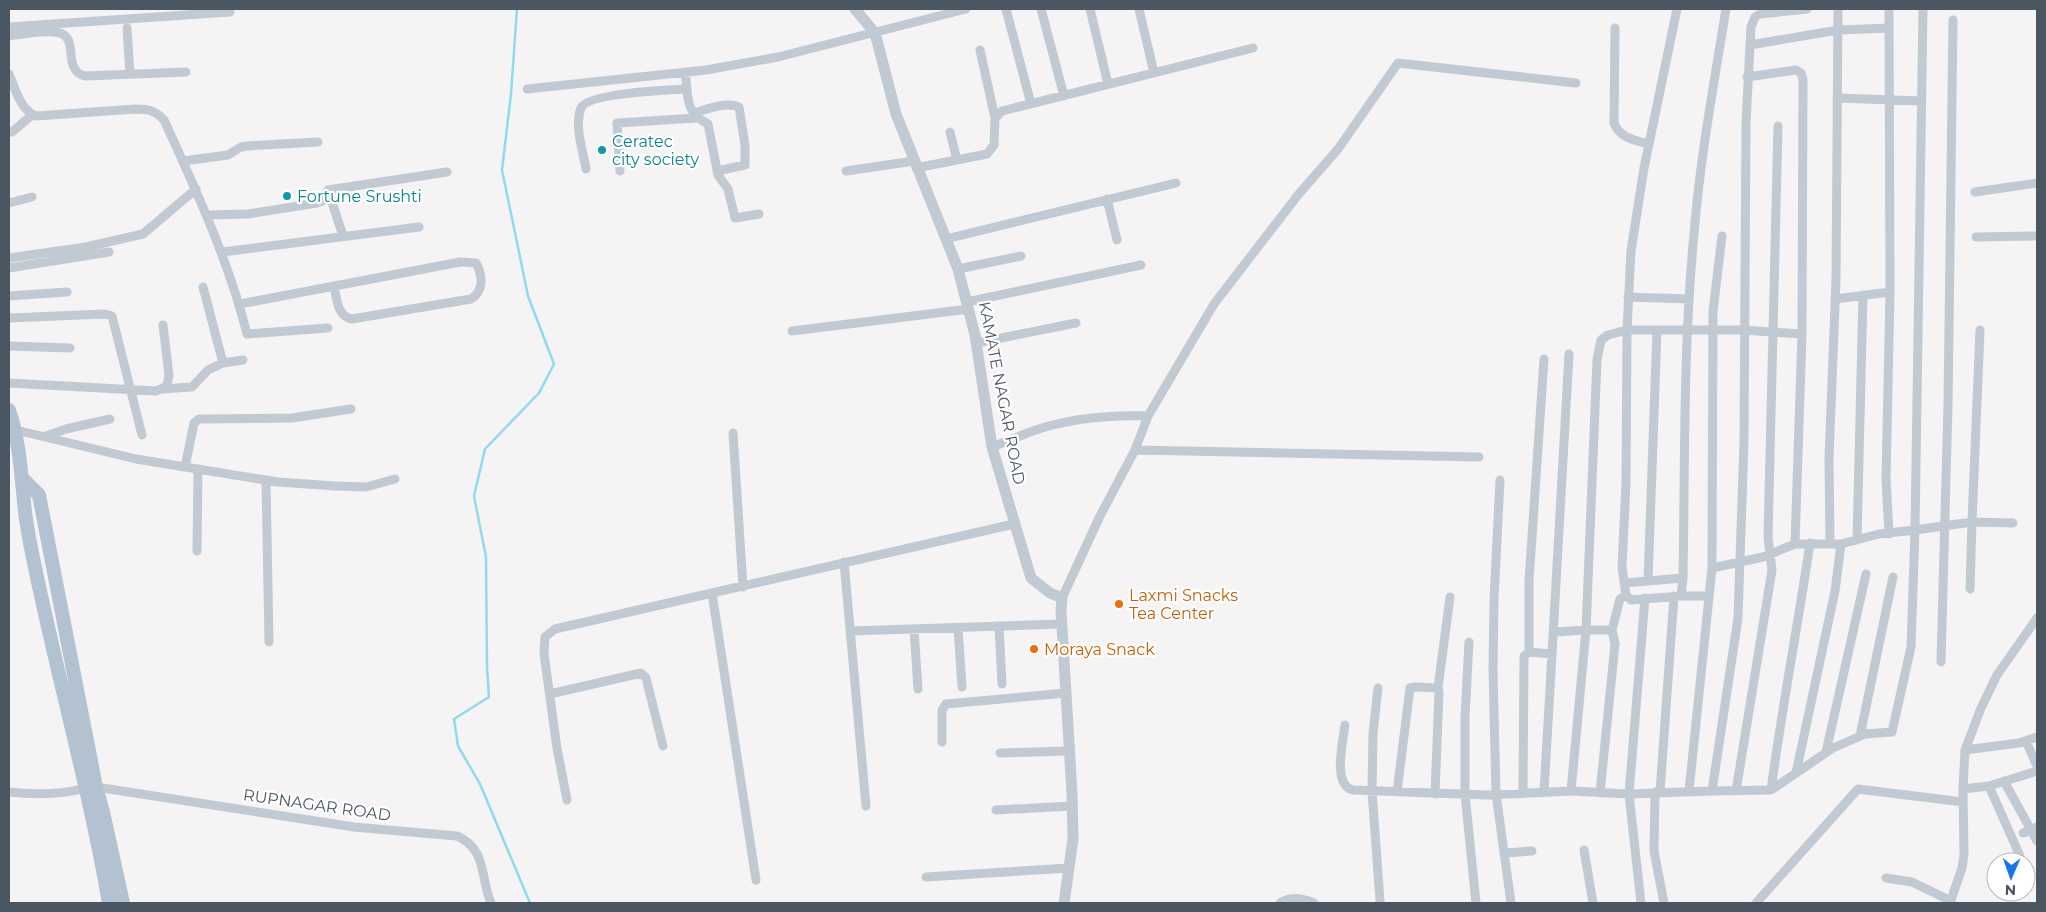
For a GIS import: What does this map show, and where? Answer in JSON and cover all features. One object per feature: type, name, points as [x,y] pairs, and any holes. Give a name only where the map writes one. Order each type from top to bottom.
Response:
[{"type":"main road","points":[[11,418],[23,479],[24,504],[36,576],[91,788],[109,903]]},
{"type":"main road","points":[[91,788],[104,812],[123,903]]},
{"type":"street","name":"KAMATE NAGAR ROAD","points":[[855,9],[875,33],[896,114],[958,269],[976,343],[992,447],[1031,578],[1062,598]]},
{"type":"street","points":[[528,89],[685,72],[778,57],[966,9]]},
{"type":"street","points":[[1006,9],[1031,104]]},
{"type":"street","points":[[1041,9],[1064,96]]},
{"type":"street","points":[[1090,9],[1108,84]]},
{"type":"street","points":[[1139,9],[1154,73]]},
{"type":"street","points":[[1676,9],[1649,144],[1631,251],[1627,330],[1626,483],[1622,567],[1626,595],[1631,600],[1678,596],[1709,596]]},
{"type":"street","points":[[1664,903],[1654,851],[1658,792],[1678,596],[1683,578],[1689,299],[1698,193],[1726,9]]},
{"type":"street","points":[[1712,791],[1735,647],[1740,563],[1746,330],[1747,77],[1750,27],[1755,17],[1768,13],[1807,9]]},
{"type":"street","points":[[1830,543],[1829,458],[1835,299],[1838,9]]},
{"type":"street","points":[[1888,9],[1890,292],[1886,479],[1889,534]]},
{"type":"street","points":[[1345,725],[1341,771],[1342,782],[1347,789],[1436,794],[1571,791],[1629,794],[1771,790],[1826,752],[1865,734],[1892,732],[1911,647],[1915,530],[1922,9]]},
{"type":"street","points":[[9,27],[230,12]]},
{"type":"street","points":[[1941,662],[1953,20]]},
{"type":"street","points":[[127,28],[130,74]]},
{"type":"street","points":[[1615,28],[1614,123],[1618,132],[1649,144]]},
{"type":"street","points":[[1750,45],[1838,30],[1889,28]]},
{"type":"street","points":[[9,36],[52,32],[61,33],[70,43],[73,67],[78,74],[85,76],[186,72]]},
{"type":"street","points":[[996,118],[1002,111],[1253,48]]},
{"type":"street","points":[[846,171],[957,160],[990,151],[994,146],[996,118],[980,50]]},
{"type":"street","points":[[1064,903],[1072,839],[1072,806],[1062,598],[1100,516],[1135,450],[1148,416],[1214,304],[1298,195],[1338,149],[1398,63],[1576,83]]},
{"type":"street","points":[[1747,77],[1796,70],[1801,73],[1803,79],[1802,334],[1795,544]]},
{"type":"street","points":[[685,72],[690,109],[694,116],[708,124],[717,171],[728,190],[735,218],[759,214]]},
{"type":"street","points":[[9,74],[22,103],[32,115],[45,117],[150,109],[157,113],[164,120],[208,215],[240,304],[248,334],[328,328]]},
{"type":"street","points":[[586,169],[579,122],[581,108],[586,101],[607,96],[688,89]]},
{"type":"street","points":[[1838,98],[1921,101]]},
{"type":"street","points":[[620,170],[617,123],[694,116],[722,106],[734,104],[739,107],[745,145],[745,165],[717,171]]},
{"type":"street","points":[[9,132],[12,132],[32,115]]},
{"type":"street","points":[[1736,791],[1772,570],[1768,537],[1778,126]]},
{"type":"street","points":[[950,132],[957,160]]},
{"type":"street","points":[[183,161],[228,155],[241,147],[247,146],[318,142]]},
{"type":"street","points":[[328,190],[447,172]]},
{"type":"street","points":[[946,239],[1176,183]]},
{"type":"street","points":[[1975,192],[2037,183]]},
{"type":"street","points":[[9,258],[86,247],[143,234],[196,190]]},
{"type":"street","points":[[208,215],[248,214],[317,204],[322,201],[328,190]]},
{"type":"street","points":[[328,190],[343,236]]},
{"type":"street","points":[[9,203],[32,197]]},
{"type":"street","points":[[1107,199],[1117,240]]},
{"type":"street","points":[[222,252],[420,227]]},
{"type":"street","points":[[1689,791],[1712,568],[1713,311],[1722,236]]},
{"type":"street","points":[[1976,237],[2037,236]]},
{"type":"street","points":[[9,268],[109,252]]},
{"type":"street","points":[[958,269],[1021,256]]},
{"type":"street","points":[[240,304],[334,286],[460,262],[476,263],[482,278],[477,296],[471,299],[352,319],[346,318],[340,310],[334,286]]},
{"type":"street","points":[[792,331],[968,306],[1141,265]]},
{"type":"street","points":[[202,287],[223,363]]},
{"type":"street","points":[[9,296],[68,292]]},
{"type":"street","points":[[1835,299],[1890,292]]},
{"type":"street","points":[[1857,540],[1863,295]]},
{"type":"street","points":[[1628,297],[1689,299]]},
{"type":"street","points":[[9,318],[105,314],[112,316],[142,436]]},
{"type":"street","points":[[976,343],[1076,323]]},
{"type":"street","points":[[9,383],[156,391],[162,389],[167,386],[169,375],[163,325]]},
{"type":"street","points":[[1571,791],[1586,630],[1597,360],[1601,340],[1608,335],[1627,330],[1746,330],[1802,334]]},
{"type":"street","points":[[1648,581],[1657,330]]},
{"type":"street","points":[[1970,589],[1980,330]]},
{"type":"street","points":[[9,346],[70,348]]},
{"type":"street","points":[[1544,792],[1569,354]]},
{"type":"street","points":[[1529,652],[1530,564],[1544,359]]},
{"type":"street","points":[[162,389],[192,387],[202,374],[223,363],[243,360]]},
{"type":"street","points":[[185,468],[194,423],[198,419],[292,418],[351,409]]},
{"type":"street","points":[[992,447],[1032,432],[1090,418],[1113,415],[1148,416]]},
{"type":"street","points":[[11,418],[46,436],[136,459],[185,468],[266,480],[335,486],[366,486],[395,479]]},
{"type":"street","points":[[46,436],[66,429],[110,419]]},
{"type":"street","points":[[733,433],[743,587]]},
{"type":"street","points":[[1135,450],[1479,457]]},
{"type":"street","points":[[198,469],[198,551]]},
{"type":"street","points":[[266,480],[268,642]]},
{"type":"street","points":[[1500,480],[1494,626],[1496,794],[1511,903]]},
{"type":"street","points":[[1712,568],[1740,563],[1795,544],[1841,544],[1944,524],[1972,522],[2013,523]]},
{"type":"street","points":[[567,800],[544,644],[545,637],[550,632],[844,562],[1014,524]]},
{"type":"street","points":[[1771,790],[1810,543]]},
{"type":"street","points":[[1796,773],[1835,591],[1841,544]]},
{"type":"street","points":[[844,562],[866,806]]},
{"type":"street","points":[[1826,752],[1866,574]]},
{"type":"street","points":[[1860,736],[1893,577]]},
{"type":"street","points":[[1624,583],[1683,578]]},
{"type":"street","points":[[712,593],[756,880]]},
{"type":"street","points":[[1600,793],[1615,644],[1612,630],[1620,599],[1626,595]]},
{"type":"street","points":[[1436,794],[1438,688],[1450,597]]},
{"type":"street","points":[[1641,903],[1629,794],[1645,598]]},
{"type":"street","points":[[850,631],[1062,624]]},
{"type":"street","points":[[1886,878],[1912,882],[1951,902],[1962,868],[1964,855],[1963,789],[1965,750],[1981,708],[1997,675],[2036,624]]},
{"type":"street","points":[[998,626],[1002,684]]},
{"type":"street","points":[[958,628],[962,687]]},
{"type":"street","points":[[914,629],[918,689]]},
{"type":"street","points":[[1554,632],[1612,630]]},
{"type":"street","points":[[1469,642],[1465,717],[1465,794],[1476,903]]},
{"type":"street","points":[[1523,793],[1524,656],[1529,652],[1552,654]]},
{"type":"street","points":[[550,694],[641,673],[646,678],[663,746]]},
{"type":"street","points":[[1397,792],[1410,688],[1433,686],[1438,688]]},
{"type":"street","points":[[1378,688],[1373,733],[1372,791],[1380,900]]},
{"type":"street","points":[[942,742],[942,710],[946,704],[1066,693]]},
{"type":"street","points":[[1965,750],[2026,741],[2037,737]]},
{"type":"street","points":[[2026,741],[2037,766]]},
{"type":"street","points":[[1000,753],[1068,750]]},
{"type":"street","points":[[1963,789],[1989,786],[2037,771]]},
{"type":"street","points":[[2004,781],[2037,841]]},
{"type":"street","points":[[1989,786],[2018,852]]},
{"type":"street","points":[[9,792],[34,795],[65,794],[91,788]]},
{"type":"street","name":"RUPNAGAR ROAD","points":[[91,788],[354,826],[457,836],[467,841],[479,857],[485,889],[490,903]]},
{"type":"street","points":[[1756,903],[1858,788],[1963,802]]},
{"type":"street","points":[[996,810],[1072,806]]},
{"type":"street","points":[[1584,850],[1593,903]]},
{"type":"street","points":[[1504,853],[1532,851]]},
{"type":"street","points":[[926,877],[1069,868]]},
{"type":"street","points":[[1280,903],[1296,898],[1314,903]]},
{"type":"waterway","points":[[517,9],[511,94],[502,170],[528,296],[554,364],[539,393],[485,449],[474,496],[486,557],[489,697],[454,719],[458,746],[480,784],[530,903]]},
{"type":"place","name":"Ceratec city society","points":[[602,150]]},
{"type":"place","name":"Fortune Srushti","points":[[287,196]]},
{"type":"place","name":"Laxmi Snacks Tea Center","points":[[1119,604]]},
{"type":"place","name":"Moraya Snack","points":[[1034,649]]}]
